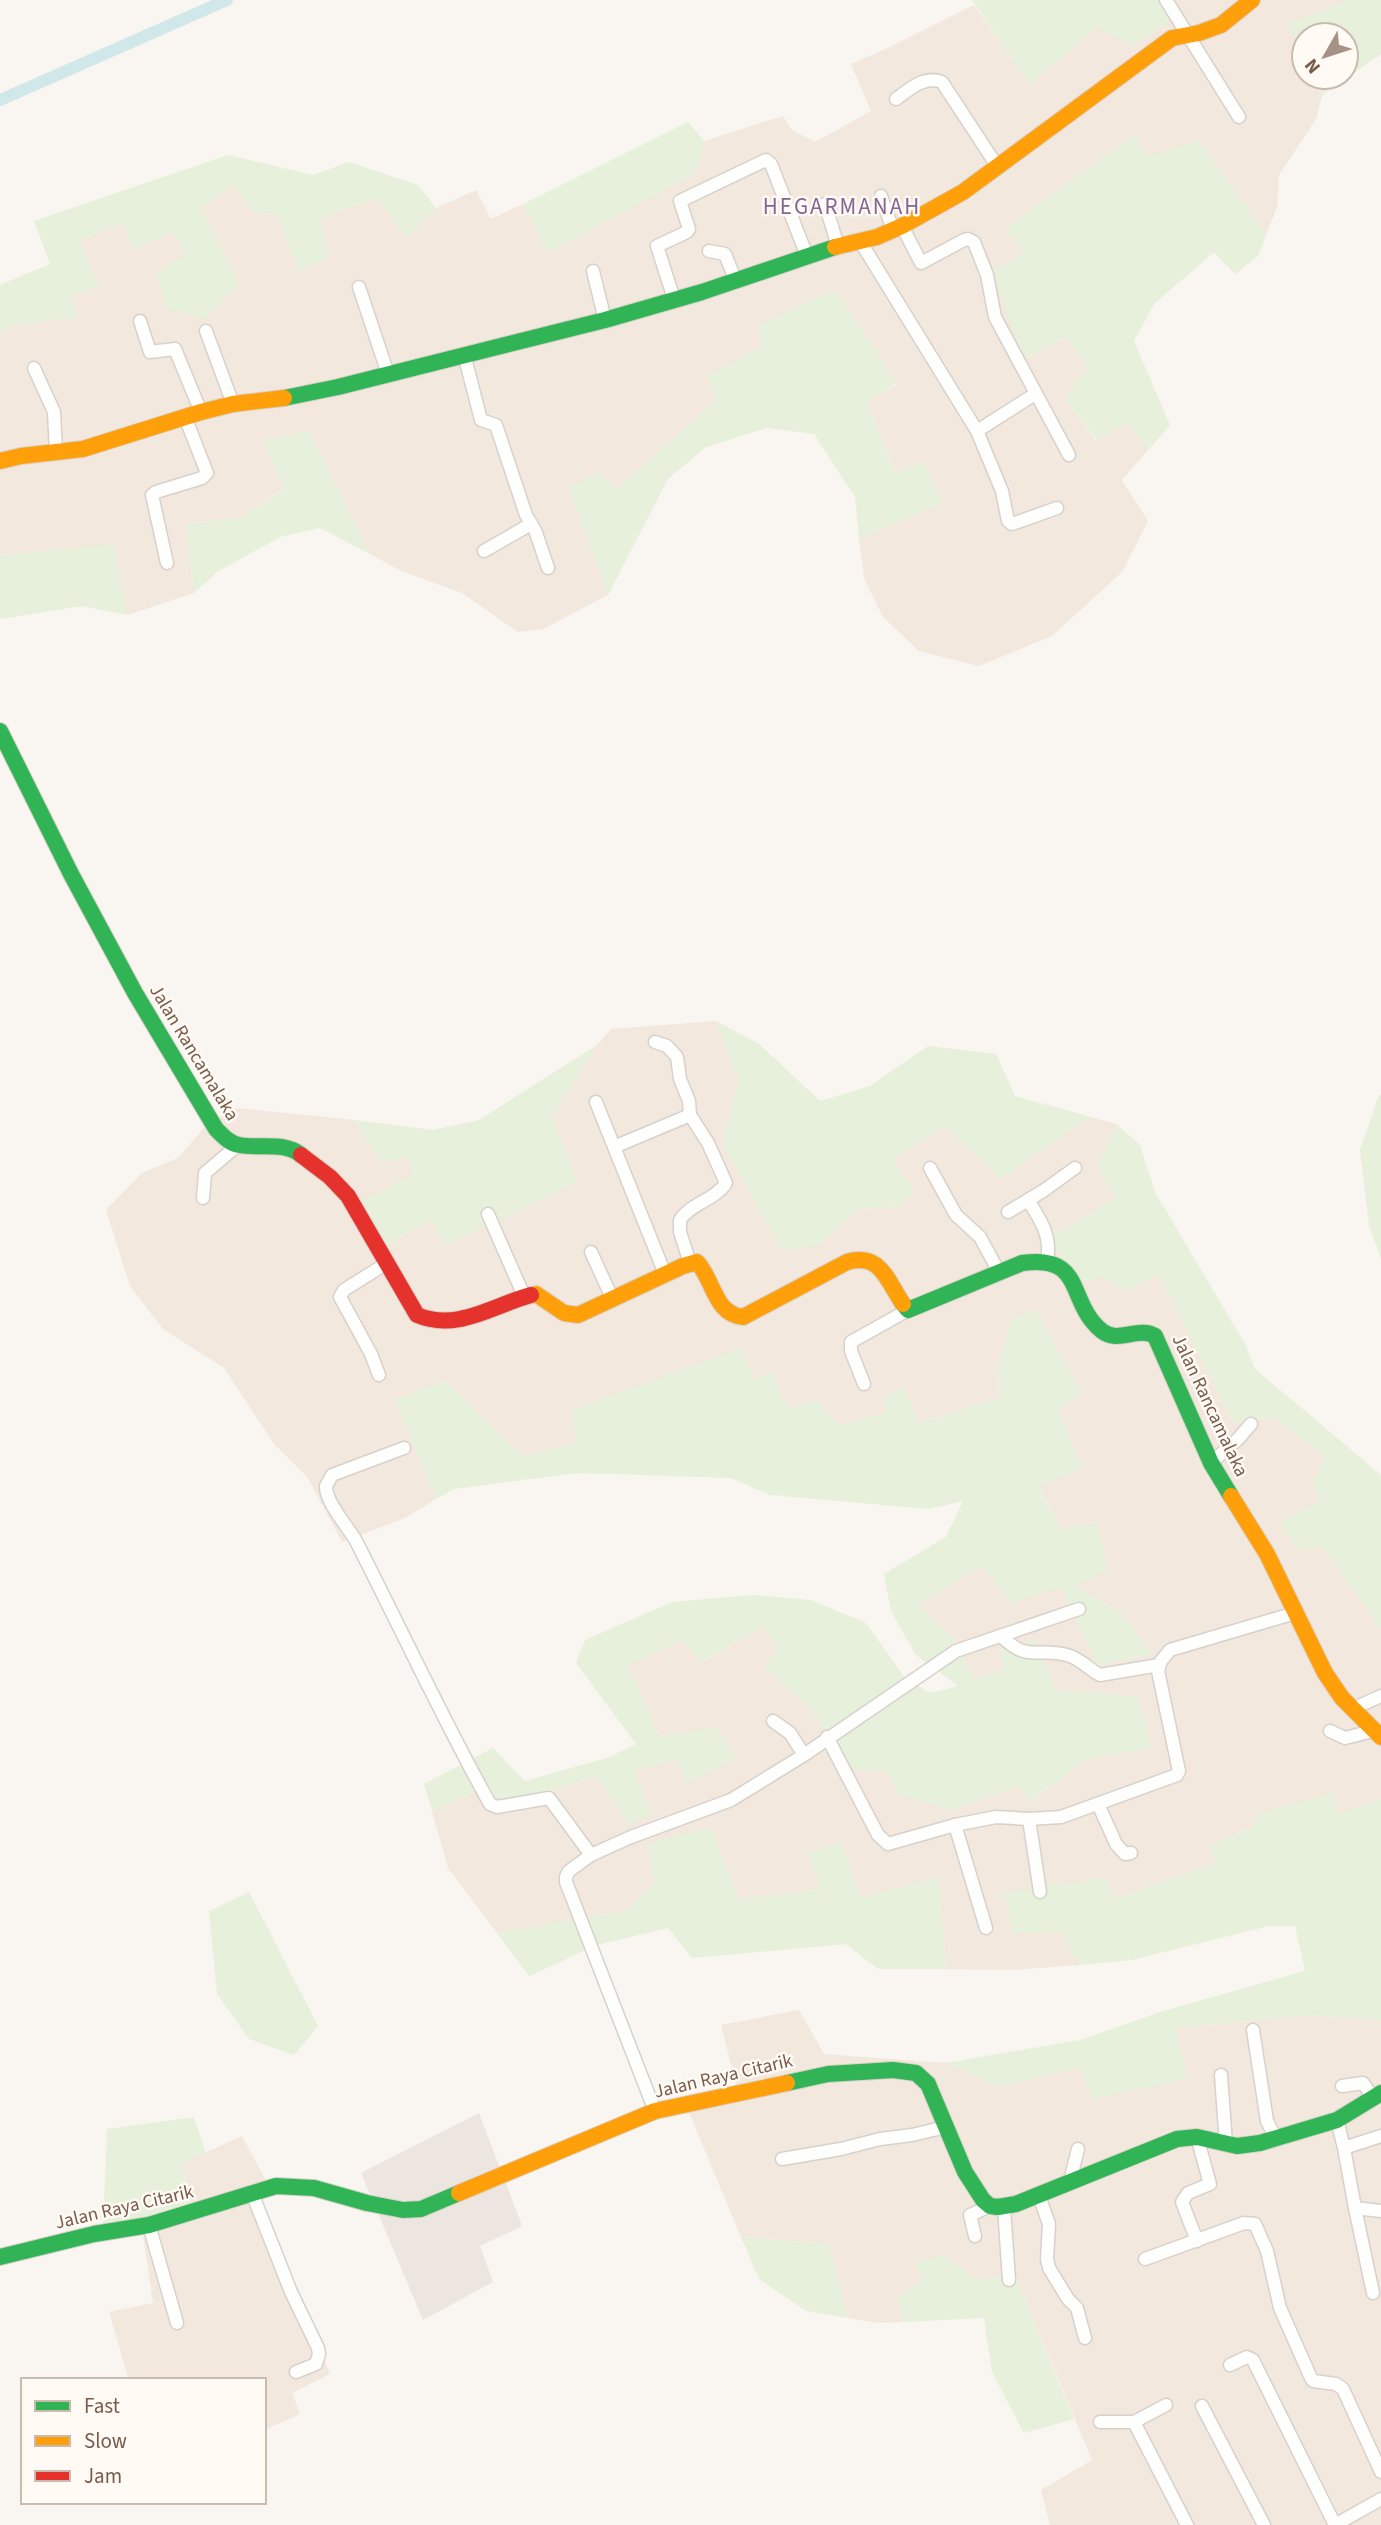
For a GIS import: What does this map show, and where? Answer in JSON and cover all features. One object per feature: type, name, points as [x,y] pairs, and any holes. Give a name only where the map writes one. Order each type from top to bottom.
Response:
[{"type":"street","points":[[1166,0],[1239,117]]},
{"type":"street","points":[[0,461],[29,453],[83,449],[233,404],[314,392],[605,320],[898,228],[963,192],[1172,38],[1221,25],[1252,0]]},
{"type":"street","points":[[896,99],[924,81],[942,82],[997,166]]},
{"type":"street","points":[[674,299],[657,246],[689,229],[680,201],[766,160],[771,164],[807,256]]},
{"type":"street","points":[[881,196],[921,263],[964,240],[971,239],[974,242],[987,275],[995,317],[1069,455]]},
{"type":"street","points":[[825,204],[838,246]]},
{"type":"street","points":[[860,241],[977,431],[1002,491],[1010,523],[1020,523],[1057,508]]},
{"type":"street","points":[[709,251],[725,254],[735,279]]},
{"type":"street","points":[[593,271],[605,320]]},
{"type":"street","points":[[359,287],[388,374]]},
{"type":"street","points":[[140,321],[149,352],[176,349],[201,412]]},
{"type":"street","points":[[206,331],[233,404]]},
{"type":"street","points":[[464,354],[481,420],[496,425],[526,515],[548,568]]},
{"type":"street","points":[[34,368],[54,412],[56,453]]},
{"type":"street","points":[[977,431],[1035,394]]},
{"type":"street","points":[[167,563],[152,495],[202,478],[207,473],[185,417]]},
{"type":"street","points":[[484,551],[531,524]]},
{"type":"street","name":"Jalan Rancamalaka","points":[[0,731],[71,874],[135,993],[216,1129],[237,1145],[289,1149],[302,1154],[317,1165],[348,1196],[413,1311],[428,1321],[464,1318],[504,1306],[524,1296]]},
{"type":"street","points":[[654,1042],[667,1046],[677,1057],[680,1079],[689,1101],[691,1115],[708,1143],[726,1183],[720,1190],[690,1209],[680,1220],[678,1226],[690,1263]]},
{"type":"street","points":[[596,1102],[665,1274]]},
{"type":"street","points":[[614,1147],[691,1115]]},
{"type":"street","points":[[203,1198],[205,1173],[237,1145]]},
{"type":"street","points":[[930,1168],[956,1215],[980,1237],[999,1272]]},
{"type":"street","points":[[1008,1212],[1075,1168]]},
{"type":"street","points":[[864,1384],[850,1342],[908,1310],[1022,1263],[1047,1259],[1050,1247],[1046,1233],[1028,1200]]},
{"type":"street","points":[[488,1214],[524,1296],[536,1294],[571,1315],[584,1314],[665,1274],[697,1262],[702,1266],[723,1309],[736,1318],[751,1314],[847,1262],[863,1257],[878,1265],[908,1310]]},
{"type":"street","points":[[591,1252],[613,1300]]},
{"type":"street","name":"Jalan Rancamalaka","points":[[1047,1259],[1066,1273],[1092,1320],[1105,1333],[1120,1337],[1145,1331],[1156,1336],[1211,1463],[1267,1554],[1325,1673],[1342,1698],[1377,1734]]},
{"type":"street","points":[[379,1375],[372,1354],[340,1297],[344,1290],[387,1263]]},
{"type":"street","points":[[1211,1463],[1251,1424]]},
{"type":"street","points":[[404,1448],[332,1475],[326,1486],[329,1498],[353,1536],[457,1745],[490,1804],[497,1807],[549,1798],[591,1855]]},
{"type":"street","points":[[655,2111],[566,1882],[569,1871],[591,1855],[731,1800],[804,1755],[956,1651],[1079,1609]]},
{"type":"street","points":[[827,1737],[878,1835],[888,1844],[955,1825],[996,1817],[1030,1819],[1061,1816],[1173,1778],[1179,1771],[1158,1671],[1159,1665],[1170,1650],[1295,1613]]},
{"type":"street","points":[[1001,1636],[1015,1650],[1067,1655],[1100,1675],[1159,1665]]},
{"type":"street","points":[[1352,1709],[1381,1696]]},
{"type":"street","points":[[773,1721],[790,1733],[804,1755]]},
{"type":"street","points":[[1330,1731],[1345,1738],[1377,1734]]},
{"type":"street","points":[[1098,1804],[1118,1848],[1125,1854],[1131,1853]]},
{"type":"street","points":[[1030,1819],[1040,1892]]},
{"type":"street","points":[[955,1825],[986,1928]]},
{"type":"street","points":[[1253,2030],[1267,2121],[1276,2139]]},
{"type":"street","name":"Jalan Raya Citarik","points":[[0,2257],[94,2234],[149,2225],[276,2186],[325,2189],[388,2209],[421,2209],[655,2111],[828,2074],[907,2071],[916,2073],[928,2084],[965,2172],[983,2200],[997,2207]]},
{"type":"street","points":[[1220,2075],[1226,2144]]},
{"type":"street","points":[[975,2236],[970,2215],[1038,2193],[1177,2139],[1197,2137],[1246,2146],[1337,2120],[1377,2096],[1363,2083],[1342,2086]]},
{"type":"street","points":[[1337,2120],[1345,2148],[1354,2208],[1373,2293]]},
{"type":"street","points":[[782,2159],[841,2149],[880,2138],[912,2136],[946,2127]]},
{"type":"street","points":[[1345,2148],[1381,2136]]},
{"type":"street","points":[[1197,2137],[1210,2184],[1188,2193],[1182,2202],[1197,2241]]},
{"type":"street","points":[[1070,2181],[1078,2149]]},
{"type":"street","points":[[252,2193],[291,2292],[318,2348],[316,2364],[296,2372]]},
{"type":"street","points":[[1038,2193],[1049,2224],[1049,2268],[1068,2299],[1077,2308],[1085,2338]]},
{"type":"street","points":[[997,2207],[1009,2280]]},
{"type":"street","points":[[1354,2208],[1381,2211]]},
{"type":"street","points":[[1145,2259],[1244,2223],[1252,2223],[1258,2227],[1280,2308],[1311,2378],[1313,2381],[1336,2384],[1343,2389],[1381,2472]]},
{"type":"street","points":[[149,2225],[177,2323]]},
{"type":"street","points":[[1230,2365],[1247,2357],[1253,2360],[1335,2525],[1381,2499]]},
{"type":"street","points":[[1100,2422],[1134,2422],[1166,2405]]},
{"type":"street","points":[[1202,2406],[1264,2525]]},
{"type":"street","points":[[1134,2422],[1187,2525]]},
{"type":"shaded area","points":[[1159,0],[1349,0],[1298,21],[1290,21],[1288,25],[1290,91],[1318,91],[1322,95],[1316,119],[1279,175],[1277,207],[1266,235],[1199,141],[1024,253],[1025,359],[1066,338],[1088,366],[1065,399],[1096,441],[1127,422],[1149,449],[1122,480],[1148,521],[1122,572],[1052,636],[979,666],[919,651],[883,617],[864,578],[859,539],[942,503],[896,474],[867,402],[897,384],[761,347],[708,376],[716,400],[617,489],[570,488],[608,595],[543,629],[518,632],[462,593],[401,571],[370,554],[309,431],[263,440],[284,488],[242,518],[186,523],[194,593],[127,615],[115,545],[0,555],[0,335],[12,325],[77,317],[71,296],[98,286],[80,240],[123,223],[134,250],[171,232],[187,253],[239,285],[201,209],[233,185],[257,215],[277,214],[319,219],[377,198],[406,238],[436,208],[476,190],[491,219],[523,204],[548,252],[696,173],[704,141],[783,116],[792,130],[815,142],[871,111],[851,64],[974,5],[1030,84],[1096,28],[1170,20]]},
{"type":"shaded area","points":[[716,1021],[738,1080],[723,1145],[818,1246],[859,1209],[901,1207],[891,1160],[946,1126],[1000,1179],[1091,1117],[1118,1125],[1096,1164],[1115,1198],[1048,1239],[1125,1291],[1158,1275],[1234,1423],[1274,1417],[1325,1458],[1313,1481],[1320,1501],[1279,1522],[1322,1546],[1381,1629],[1381,1799],[1337,1815],[1334,1792],[1211,1845],[1216,1863],[1117,1898],[1061,1932],[1080,1965],[1011,1970],[946,1969],[939,1878],[859,1898],[821,1889],[739,1899],[654,1883],[626,1911],[497,1933],[448,1868],[432,1811],[480,1790],[505,1807],[597,1776],[651,1815],[634,1770],[676,1760],[718,1728],[659,1736],[628,1665],[683,1640],[701,1663],[763,1626],[778,1646],[766,1667],[811,1709],[852,1769],[888,1772],[950,1810],[1019,1786],[1031,1802],[1086,1759],[1150,1748],[1138,1697],[1057,1689],[1004,1671],[974,1679],[953,1638],[918,1604],[982,1566],[1060,1587],[1098,1665],[1150,1654],[1122,1613],[1075,1586],[1096,1522],[1062,1530],[1039,1486],[1058,1408],[1082,1393],[998,1368],[999,1398],[918,1423],[885,1413],[840,1425],[816,1401],[788,1408],[772,1373],[754,1379],[741,1349],[573,1410],[577,1443],[523,1456],[444,1380],[396,1400],[436,1499],[405,1518],[342,1542],[308,1478],[274,1444],[224,1368],[163,1329],[130,1286],[106,1210],[142,1173],[178,1158],[209,1122],[237,1108],[354,1120],[382,1163],[406,1156],[414,1175],[382,1248],[431,1220],[445,1246],[552,1116],[597,1045],[611,1029]]},
{"type":"shaded area","points":[[799,2010],[824,2054],[945,2063],[1001,2087],[1080,2067],[1176,2028],[1311,2015],[1381,2020],[1381,2525],[1050,2525],[1041,2490],[1092,2460],[1014,2273],[978,2280],[921,2282],[897,2296],[904,2322],[879,2323],[848,2318],[829,2244],[741,2237],[683,2098],[737,2088],[721,2025]]},
{"type":"shaded area","points":[[479,2113],[522,2226],[480,2246],[493,2282],[423,2320],[361,2173]]},
{"type":"shaded area","points":[[242,2136],[273,2194],[254,2200],[330,2374],[292,2393],[300,2414],[266,2429],[266,2378],[128,2378],[109,2312],[153,2303],[142,2229],[183,2163]]},
{"type":"green space","points":[[972,0],[1159,0],[1170,20],[1133,45],[1096,28],[1030,85]]},
{"type":"green space","points":[[1349,0],[1381,0],[1381,54],[1360,69],[1360,21],[1297,21]]},
{"type":"green space","points":[[688,122],[704,141],[696,173],[548,253],[523,204]]},
{"type":"green space","points":[[1133,135],[1149,156],[1199,141],[1266,235],[1258,256],[1235,274],[1214,252],[1154,304],[1134,341],[1170,425],[1149,449],[1127,422],[1097,441],[1065,399],[1088,366],[1066,338],[1024,359],[992,272],[1024,253],[1006,228]]},
{"type":"green space","points":[[228,155],[313,175],[349,162],[418,185],[436,208],[406,238],[377,198],[319,219],[330,257],[299,272],[277,214],[257,215],[233,185],[201,209],[239,285],[205,319],[168,310],[156,273],[187,253],[172,233],[134,250],[123,223],[80,240],[99,286],[72,296],[77,317],[12,325],[0,335],[0,285],[50,264],[34,221]]},
{"type":"green space","points":[[835,289],[897,383],[867,402],[895,473],[924,461],[942,503],[859,539],[855,497],[814,434],[767,428],[706,447],[668,479],[608,595],[569,488],[597,472],[617,489],[716,400],[707,376],[761,347],[759,325]]},
{"type":"green space","points":[[309,431],[370,554],[320,528],[280,537],[217,572],[194,593],[186,523],[242,518],[284,489],[263,440]]},
{"type":"green space","points":[[115,544],[127,615],[82,606],[0,619],[0,555]]},
{"type":"green space","points":[[716,1021],[759,1044],[820,1101],[870,1086],[928,1046],[996,1054],[1015,1096],[1091,1117],[1000,1179],[946,1126],[892,1159],[914,1191],[901,1207],[859,1209],[818,1246],[782,1250],[723,1145],[738,1080]]},
{"type":"green space","points":[[597,1045],[552,1116],[578,1182],[445,1246],[431,1220],[382,1248],[353,1205],[414,1174],[406,1156],[382,1163],[354,1120],[433,1130],[479,1120]]},
{"type":"green space","points":[[1379,1095],[1381,1259],[1369,1225],[1360,1150]]},
{"type":"green space","points":[[1118,1125],[1140,1145],[1155,1192],[1245,1344],[1255,1369],[1381,1475],[1381,1629],[1322,1546],[1297,1549],[1279,1522],[1320,1501],[1313,1481],[1325,1458],[1274,1417],[1234,1423],[1158,1275],[1125,1292],[1103,1277],[1082,1283],[1048,1239],[1115,1198],[1096,1164]]},
{"type":"green space","points":[[1036,1309],[1082,1394],[1058,1409],[1082,1468],[1039,1487],[1062,1530],[1097,1522],[1108,1569],[1075,1586],[1122,1613],[1151,1654],[1098,1665],[1060,1587],[1012,1604],[982,1566],[919,1604],[953,1638],[974,1679],[1003,1671],[999,1650],[1034,1639],[1057,1689],[1139,1697],[1151,1748],[1086,1759],[1030,1802],[1019,1786],[950,1810],[899,1795],[888,1772],[852,1769],[811,1709],[765,1667],[778,1646],[763,1626],[700,1663],[683,1641],[628,1665],[659,1736],[718,1727],[736,1759],[687,1784],[676,1760],[635,1770],[651,1815],[629,1825],[596,1776],[505,1807],[480,1790],[432,1811],[424,1784],[493,1748],[525,1781],[607,1758],[636,1744],[576,1663],[585,1640],[672,1602],[752,1595],[811,1600],[866,1623],[905,1678],[930,1693],[958,1686],[916,1655],[891,1611],[884,1574],[946,1537],[963,1501],[929,1509],[770,1495],[731,1478],[577,1473],[454,1489],[436,1499],[395,1400],[444,1380],[523,1456],[577,1443],[572,1410],[741,1348],[754,1379],[772,1372],[788,1408],[816,1401],[840,1425],[885,1413],[884,1397],[904,1388],[919,1423],[999,1398],[998,1368],[1012,1318]]},
{"type":"green space","points":[[1335,1792],[1338,1814],[1381,1799],[1381,2020],[1311,2015],[1176,2028],[1187,2079],[1092,2099],[1080,2067],[1001,2087],[945,2063],[1080,2040],[1160,2012],[1305,1971],[1295,1926],[1269,1926],[1132,1960],[1080,1965],[1061,1932],[1012,1933],[1005,1892],[1104,1878],[1117,1898],[1216,1863],[1210,1845],[1252,1828],[1260,1813]]},
{"type":"green space","points":[[710,1827],[739,1899],[821,1889],[808,1852],[842,1842],[860,1898],[939,1877],[946,1969],[878,1969],[846,1944],[692,1958],[668,1928],[597,1945],[529,1976],[497,1933],[626,1911],[654,1883],[647,1844]]},
{"type":"green space","points":[[249,1892],[318,2026],[294,2055],[249,2039],[217,1994],[209,1911]]},
{"type":"green space","points":[[194,2117],[206,2153],[183,2163],[193,2206],[103,2228],[107,2129]]},
{"type":"green space","points":[[741,2237],[829,2244],[848,2318],[806,2311],[759,2279]]},
{"type":"green space","points":[[944,2255],[978,2280],[1014,2273],[1074,2419],[1024,2433],[992,2372],[984,2318],[904,2322],[897,2296],[921,2282],[917,2262]]},
{"type":"waterway","points":[[0,100],[227,0]]},
{"type":"traffic: fast","points":[[284,398],[605,320],[702,292],[835,247]]},
{"type":"traffic: fast","points":[[0,731],[71,874],[135,993],[216,1129],[235,1144],[287,1148],[301,1155]]},
{"type":"traffic: fast","points":[[903,1304],[908,1310],[1022,1263],[1042,1262],[1056,1266],[1066,1273],[1083,1307],[1102,1331],[1115,1336],[1142,1333],[1155,1336],[1211,1463],[1231,1496]]},
{"type":"traffic: fast","points":[[787,2083],[828,2074],[893,2070],[916,2073],[928,2084],[965,2172],[983,2200],[990,2206],[998,2207],[1016,2204],[1177,2139],[1197,2137],[1237,2146],[1260,2143],[1337,2120],[1381,2093]]},
{"type":"traffic: fast","points":[[0,2257],[94,2234],[149,2225],[276,2186],[314,2188],[403,2210],[421,2209],[459,2193]]},
{"type":"traffic: slow","points":[[835,247],[877,237],[963,192],[1172,38],[1221,25],[1252,0]]},
{"type":"traffic: slow","points":[[0,461],[83,449],[201,412],[233,404],[284,398]]},
{"type":"traffic: slow","points":[[531,1295],[536,1294],[564,1313],[578,1315],[697,1262],[720,1303],[733,1315],[743,1317],[847,1262],[859,1260],[868,1261],[882,1271],[903,1304]]},
{"type":"traffic: slow","points":[[1231,1496],[1267,1554],[1325,1673],[1342,1698],[1381,1737]]},
{"type":"traffic: slow","points":[[459,2193],[655,2111],[787,2083]]},
{"type":"traffic: jam","points":[[301,1155],[330,1177],[348,1196],[417,1315],[432,1319],[461,1319],[531,1295]]},
{"type":"district","name":"HEGARMANAH","points":[[842,206]]}]
